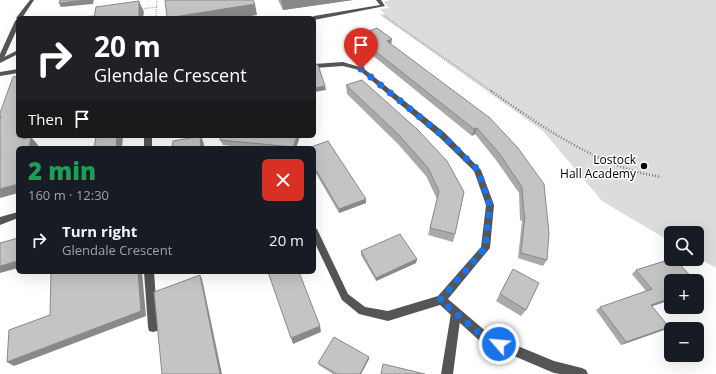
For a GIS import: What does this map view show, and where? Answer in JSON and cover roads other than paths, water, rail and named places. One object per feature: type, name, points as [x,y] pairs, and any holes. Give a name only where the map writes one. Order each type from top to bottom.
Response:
[{"type":"street","points":[[20,16],[32,0]]},
{"type":"street","points":[[316,18],[383,6],[378,0]]},
{"type":"street","points":[[0,61],[16,25]]},
{"type":"street","points":[[0,61],[16,53]]},
{"type":"street","points":[[316,66],[343,64],[361,69],[442,135],[478,170],[490,206],[485,248],[440,300],[388,316],[363,311],[345,298],[316,236]]},
{"type":"street","points":[[0,74],[16,71]]},
{"type":"street","points":[[0,221],[16,216]]},
{"type":"street","points":[[149,274],[153,327]]},
{"type":"street","points":[[440,300],[485,338],[554,367],[582,374]]},
{"type":"street","points":[[447,374],[456,313]]},
{"type":"place","name":"Lostock Hall Academy","points":[[644,166]]}]
